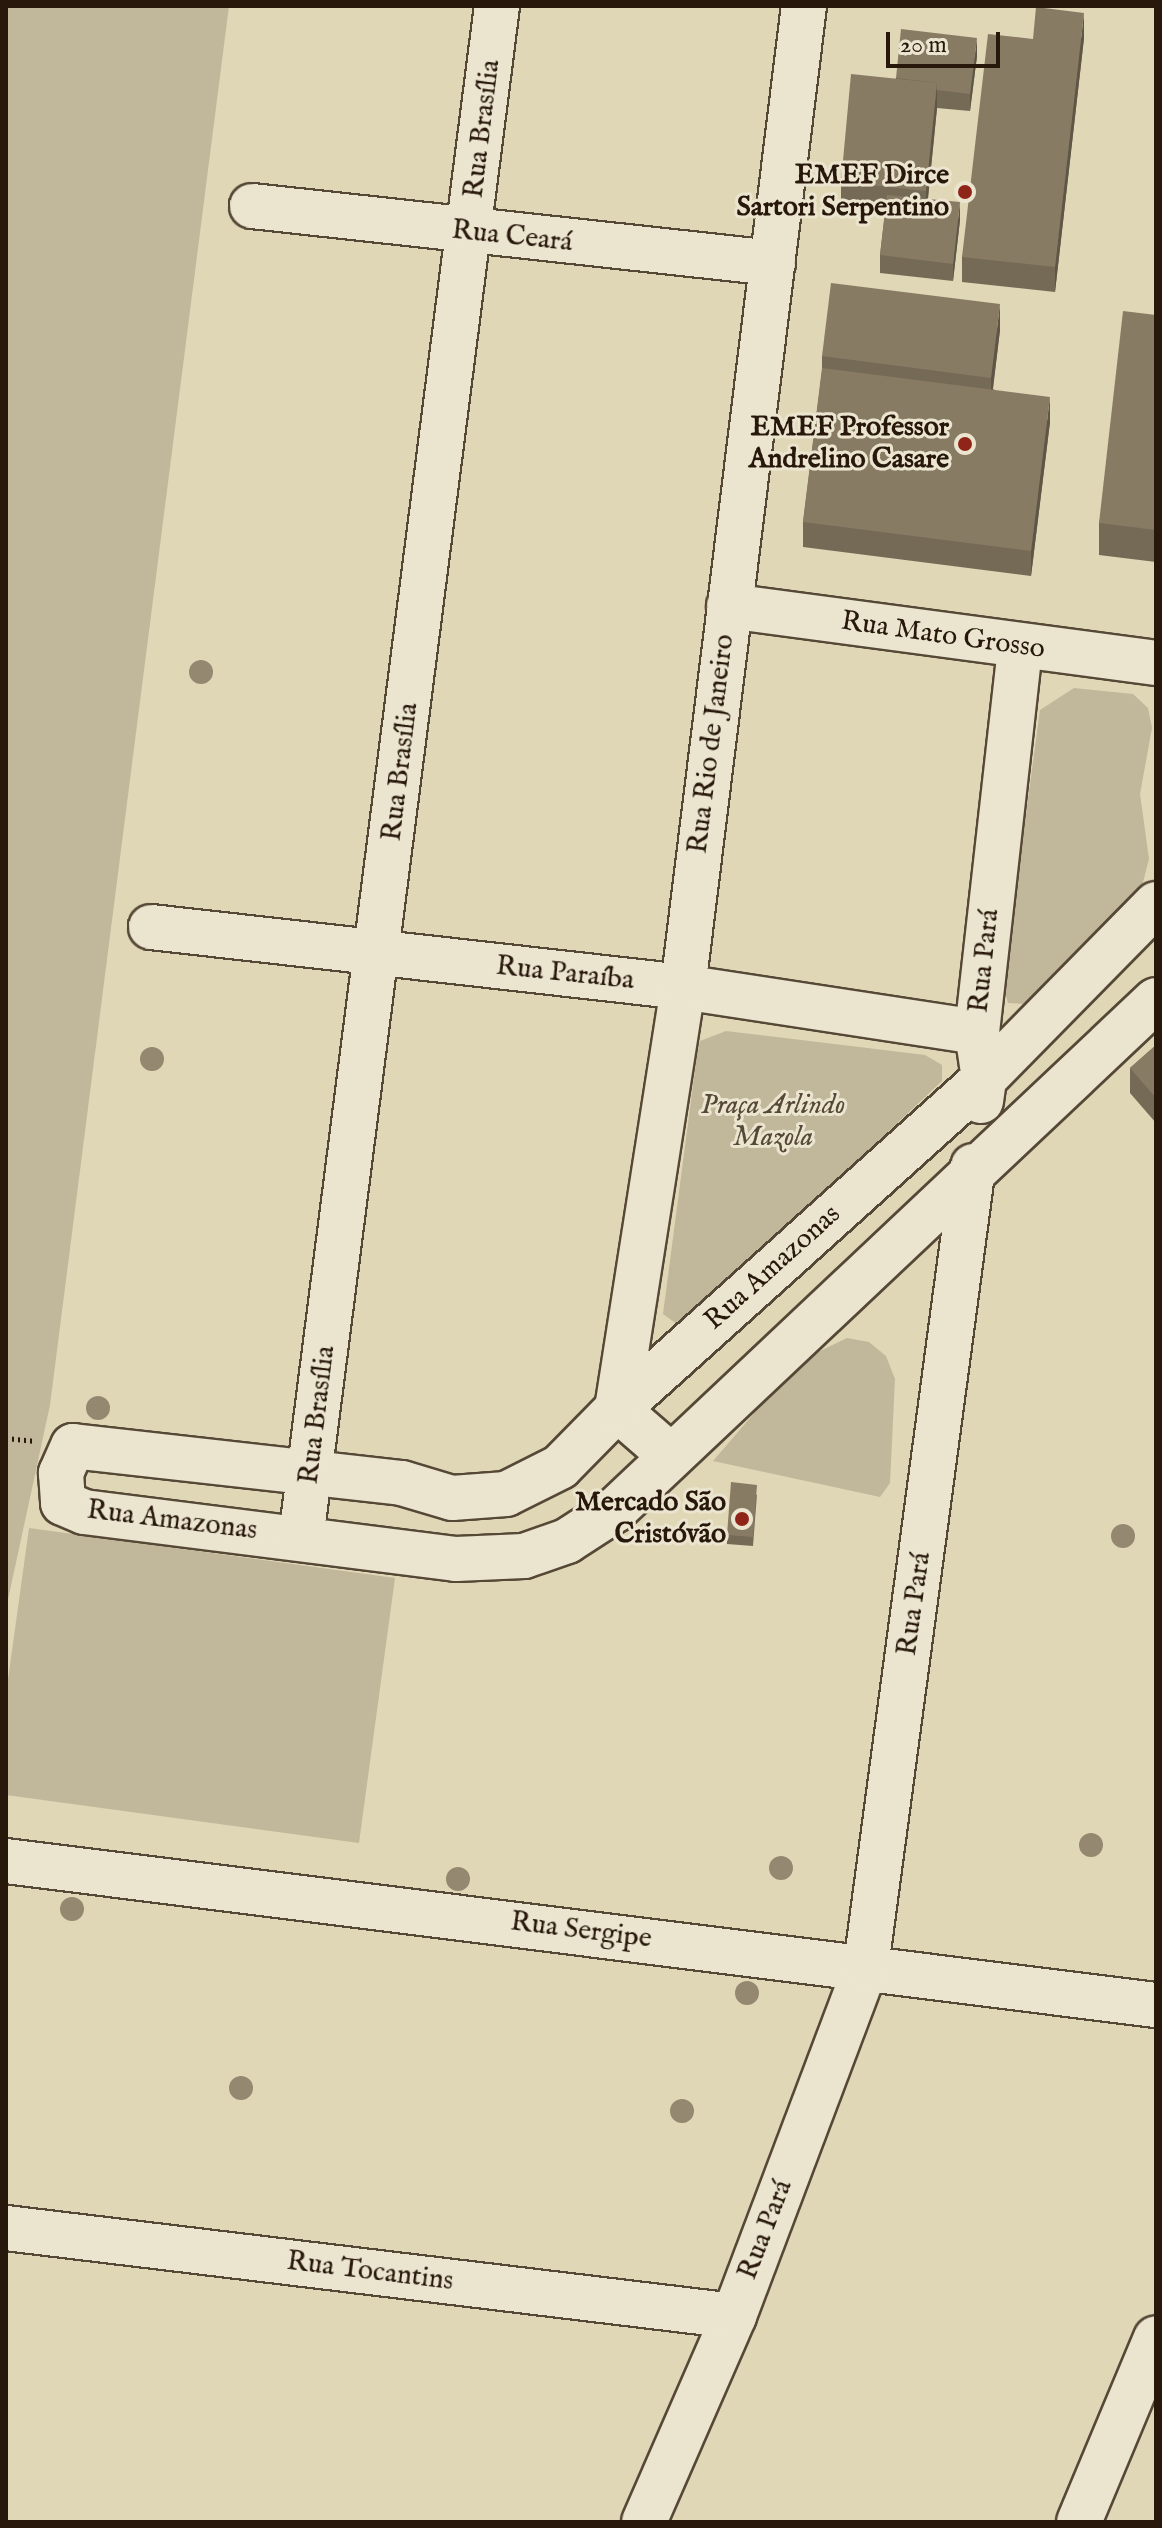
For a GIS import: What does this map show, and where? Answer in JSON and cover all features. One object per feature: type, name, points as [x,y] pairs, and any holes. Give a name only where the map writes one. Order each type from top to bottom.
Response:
[{"type":"street","name":"Rua Brasília","points":[[301,1538],[471,233],[497,6]]},
{"type":"street","name":"Rua Rio de Janeiro","points":[[617,1409],[683,987],[804,6]]},
{"type":"street","name":"Rua Ceará","points":[[252,206],[471,233],[773,263]]},
{"type":"street","name":"Rua Mato Grosso","points":[[729,606],[1156,663]]},
{"type":"street","name":"Rua Pará","points":[[644,2522],[734,2316],[866,1966],[984,1079],[977,1032],[1020,647]]},
{"type":"street","name":"Rua Amazonas","points":[[1156,904],[984,1079],[617,1409],[560,1467],[506,1494],[452,1498],[402,1483],[73,1446],[60,1481],[63,1503],[84,1512],[301,1538],[388,1553],[456,1559],[524,1556],[567,1541],[615,1510],[1156,1000]]},
{"type":"street","name":"Rua Paraíba","points":[[151,927],[683,987],[977,1032]]},
{"type":"street","points":[[617,1409],[671,1456]]},
{"type":"street","points":[[388,1553],[402,1483]]},
{"type":"street","name":"Rua Sergipe","points":[[6,1861],[866,1966],[1156,2005]]},
{"type":"street","name":"Rua Tocantins","points":[[6,2228],[734,2316]]},
{"type":"street","points":[[1079,2522],[1148,2380],[1156,2338]]},
{"type":"green space","points":[[6,6],[229,6],[50,1405],[6,1609]]},
{"type":"green space","points":[[1074,688],[1133,694],[1148,708],[1152,728],[1140,794],[1149,859],[1140,894],[1025,1004],[1008,1003],[1003,985],[1040,710]]},
{"type":"green space","name":"Praça Arlindo Mazola","points":[[726,1031],[925,1055],[942,1065],[942,1081],[681,1327],[663,1314],[697,1055],[700,1041]]},
{"type":"green space","points":[[847,1338],[869,1342],[886,1356],[895,1379],[890,1483],[880,1497],[713,1461],[782,1381],[818,1352]]},
{"type":"green space","points":[[29,1528],[395,1578],[359,1843],[6,1795],[6,1694]]},
{"type":"building","points":[[1036,7],[1084,13],[1055,267],[962,257],[988,34],[1033,39]]},
{"type":"building","points":[[901,29],[977,38],[970,94],[937,90],[937,83],[896,78]]},
{"type":"building","points":[[851,74],[937,83],[926,191],[841,182]]},
{"type":"building","points":[[887,195],[960,202],[953,264],[880,255]]},
{"type":"building","points":[[831,283],[1000,304],[991,378],[822,356]]},
{"type":"building","points":[[1123,311],[1156,315],[1156,530],[1099,523]]},
{"type":"building","points":[[822,368],[1050,397],[1031,551],[803,522]]},
{"type":"building","points":[[1156,1045],[1156,1098],[1130,1068]]},
{"type":"building","name":"Mercado São Cristóvão","points":[[731,1482],[757,1485],[753,1537],[727,1535]]},
{"type":"place","name":"EMEF Dirce Sartori Serpentino","points":[[965,192]]},
{"type":"place","name":"EMEF Professor Andrelino Casare","points":[[965,444]]},
{"type":"place","name":"Mercado São Cristóvão","points":[[742,1519]]}]
